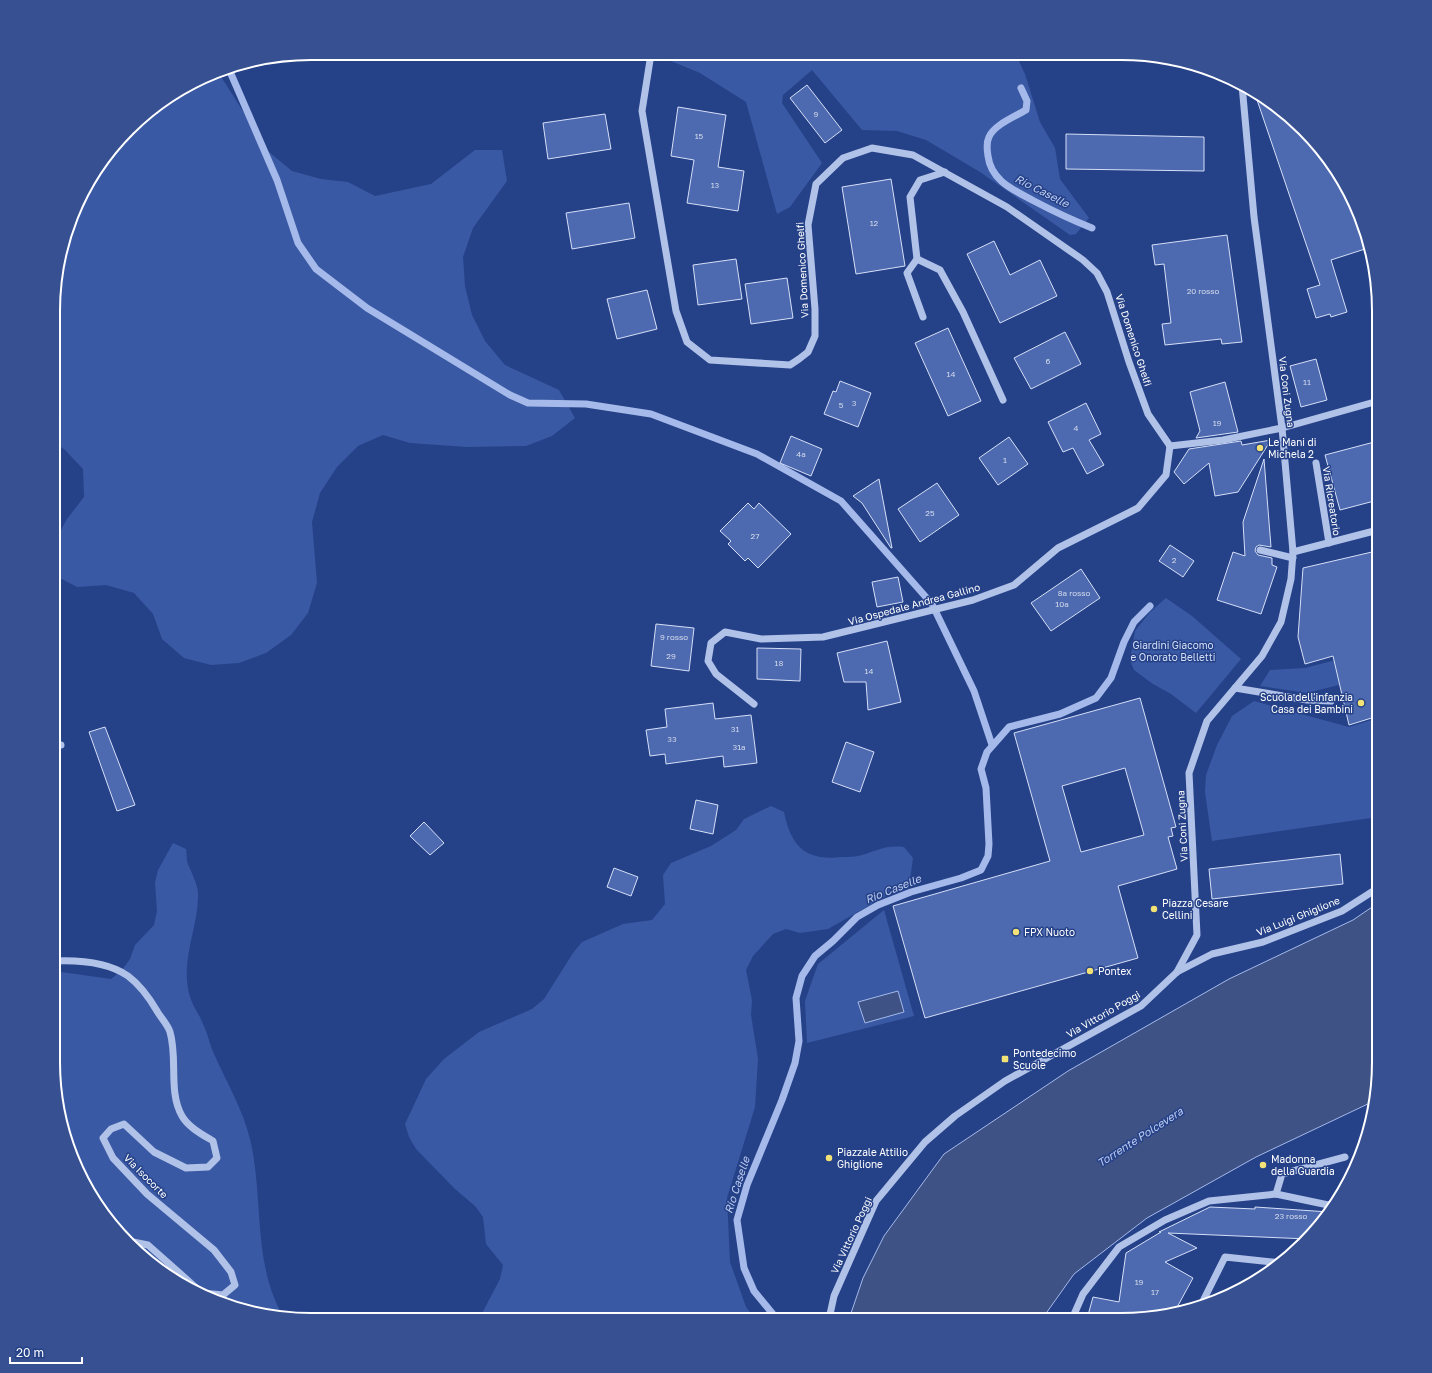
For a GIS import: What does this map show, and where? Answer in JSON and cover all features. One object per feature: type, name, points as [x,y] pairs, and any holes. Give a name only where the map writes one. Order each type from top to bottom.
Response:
[{"type":"street","name":"Via Domenico Ghelfi","points":[[650,60],[642,111],[676,312],[687,342],[710,360],[790,365],[808,352],[815,336],[815,309],[808,225],[816,184],[843,158],[872,148],[913,155],[1007,207],[1083,260],[1097,273],[1107,292],[1129,362],[1148,414],[1170,446]]},
{"type":"street","name":"Via Coni Zugna","points":[[1178,972],[1197,936],[1189,773],[1207,721],[1262,656],[1281,622],[1291,579],[1293,555],[1282,428],[1254,217],[1243,92]]},
{"type":"street","points":[[924,317],[907,273],[917,259],[910,197],[920,180],[945,172]]},
{"type":"street","points":[[917,259],[940,270],[963,312],[1003,400]]},
{"type":"street","points":[[1170,446],[1223,440],[1282,428],[1372,403]]},
{"type":"street","name":"Via Ospedale Andrea Gallino","points":[[754,704],[716,674],[708,661],[711,643],[725,632],[761,639],[823,637],[973,600],[1014,585],[1058,548],[1138,508],[1166,475],[1170,446]]},
{"type":"street","name":"Via Ricreatorio","points":[[1316,463],[1328,543]]},
{"type":"street","name":"Via Ricreatorio","points":[[1293,555],[1328,543],[1372,532]]},
{"type":"street","points":[[1260,550],[1293,555]]},
{"type":"street","points":[[1235,688],[1307,700],[1330,701]]},
{"type":"street","name":"Via Luigi Ghiglione","points":[[1178,972],[1212,954],[1263,942],[1342,911],[1372,892]]},
{"type":"street","name":"Via Isocorte","points":[[60,961],[72,960],[104,965],[128,976],[150,1000],[170,1031],[174,1059],[176,1104],[183,1118],[199,1132],[213,1141],[217,1158],[208,1167],[186,1168],[154,1152],[124,1124],[111,1129],[103,1138],[113,1158],[147,1194],[214,1250],[231,1272],[235,1285],[223,1296],[219,1296]]},
{"type":"street","name":"Via Vittorio Poggi","points":[[830,1313],[834,1296],[876,1201],[925,1142],[955,1116],[1005,1081],[1141,1006],[1178,972]]},
{"type":"street","points":[[1276,1194],[1282,1174],[1346,1157]]},
{"type":"street","points":[[1075,1313],[1083,1294],[1119,1247],[1165,1220],[1209,1201],[1276,1194],[1328,1205]]},
{"type":"street","name":"Via Isocorte","points":[[136,1243],[148,1245],[186,1280]]},
{"type":"street","points":[[1204,1299],[1225,1257],[1273,1262]]},
{"type":"green space","points":[[669,60],[1018,60],[1025,74],[1040,122],[1055,148],[1060,179],[1089,218],[1076,234],[1070,235],[980,172],[926,140],[897,131],[862,130],[812,70],[783,95],[782,103],[822,163],[790,207],[777,214],[746,102],[700,73]]},
{"type":"green space","points":[[221,77],[269,152],[292,171],[321,179],[348,182],[375,196],[431,184],[475,150],[502,150],[507,181],[473,228],[463,257],[465,286],[472,315],[485,341],[505,365],[559,390],[575,418],[552,436],[526,446],[467,447],[410,443],[383,435],[358,446],[337,467],[320,493],[312,522],[317,583],[308,613],[291,635],[266,653],[239,663],[211,665],[184,658],[162,639],[153,614],[134,593],[106,585],[77,587],[60,578],[60,532],[67,519],[84,497],[83,469],[60,446],[60,311],[62,278],[73,230],[86,200],[102,171],[133,133],[171,102]]},
{"type":"green space","name":"Giardini Giacomo e Onorato Belletti","points":[[1166,598],[1192,616],[1241,659],[1196,713],[1171,694],[1153,684],[1134,670],[1130,660],[1135,631],[1150,612]]},
{"type":"green space","points":[[1372,651],[1372,677],[1307,693],[1260,686],[1270,670],[1305,668]]},
{"type":"green space","points":[[1254,701],[1349,727],[1372,720],[1372,818],[1212,841],[1205,792],[1206,775],[1217,745],[1232,716]]},
{"type":"green space","points":[[771,806],[784,812],[791,834],[796,842],[802,849],[818,856],[829,858],[852,857],[887,847],[904,847],[913,858],[910,880],[900,888],[828,929],[800,933],[786,929],[773,934],[753,956],[746,970],[752,1000],[751,1015],[758,1059],[755,1107],[727,1198],[730,1262],[746,1307],[750,1313],[482,1313],[500,1279],[503,1265],[486,1244],[483,1217],[475,1206],[455,1189],[416,1149],[409,1137],[405,1124],[426,1079],[444,1059],[479,1032],[532,1009],[544,999],[573,953],[582,942],[623,924],[652,920],[665,904],[663,875],[671,863],[711,846],[736,830],[744,819]]},
{"type":"green space","points":[[173,843],[186,849],[187,862],[198,893],[196,919],[188,958],[187,984],[190,997],[202,1021],[213,1052],[239,1107],[247,1128],[254,1161],[260,1229],[267,1274],[273,1296],[281,1311],[230,1300],[215,1294],[171,1271],[145,1251],[122,1228],[102,1202],[86,1173],[73,1143],[62,1095],[60,1062],[60,972],[111,979],[122,970],[130,959],[135,945],[154,925],[157,911],[155,883],[158,870]]},
{"type":"green space","points":[[884,910],[914,1016],[807,1043],[805,1001],[818,964]]},
{"type":"water","name":"Torrente Polcevera","points":[[1372,907],[1372,1062],[1368,1104],[1256,1157],[1147,1218],[1074,1274],[1046,1313],[851,1313],[863,1278],[884,1236],[944,1154],[1068,1071],[1229,979],[1353,920]]},
{"type":"water","points":[[898,991],[904,1012],[865,1023],[858,1002]]},
{"type":"building","points":[[807,85],[842,130],[825,143],[790,98]]},
{"type":"building","points":[[1257,100],[1287,122],[1310,145],[1330,171],[1346,200],[1359,230],[1364,249],[1331,260],[1347,312],[1331,317],[1330,314],[1316,318],[1307,289],[1320,285]]},
{"type":"building","points":[[678,107],[726,115],[718,167],[744,171],[738,211],[687,203],[694,160],[671,156]]},
{"type":"building","points":[[605,114],[611,149],[548,159],[543,123]]},
{"type":"building","points":[[1066,134],[1204,137],[1204,171],[1066,169]]},
{"type":"building","points":[[891,179],[905,266],[856,274],[842,187]]},
{"type":"building","points":[[629,203],[635,238],[572,249],[566,213]]},
{"type":"building","points":[[1227,235],[1242,342],[1222,344],[1221,339],[1165,345],[1162,324],[1171,323],[1164,264],[1155,265],[1152,245]]},
{"type":"building","points":[[994,241],[1010,275],[1040,260],[1057,296],[1000,323],[967,254]]},
{"type":"building","points":[[736,259],[742,299],[698,305],[693,265]]},
{"type":"building","points":[[787,278],[793,318],[751,324],[745,284]]},
{"type":"building","points":[[647,290],[657,329],[617,339],[607,299]]},
{"type":"building","points":[[948,328],[981,401],[948,416],[915,343]]},
{"type":"building","points":[[1065,332],[1081,364],[1031,389],[1014,358]]},
{"type":"building","points":[[1316,359],[1327,400],[1301,407],[1290,366]]},
{"type":"building","points":[[840,381],[871,393],[858,427],[824,414],[833,391],[836,392]]},
{"type":"building","points":[[1225,382],[1238,432],[1196,438],[1200,431],[1190,392]]},
{"type":"building","points":[[1086,403],[1101,434],[1089,440],[1104,465],[1087,474],[1073,448],[1063,452],[1048,422]]},
{"type":"building","points":[[791,436],[822,449],[811,476],[780,463]]},
{"type":"building","points":[[1009,437],[1028,464],[998,485],[979,458]]},
{"type":"building","points":[[1271,440],[1238,492],[1215,496],[1209,463],[1184,484],[1174,472],[1189,449],[1241,441],[1242,445]]},
{"type":"building","points":[[1372,443],[1372,502],[1340,510],[1325,455]]},
{"type":"building","points":[[1264,459],[1271,547],[1259,545],[1256,547],[1255,551],[1258,555],[1272,558],[1272,565],[1277,567],[1261,614],[1217,600],[1233,552],[1245,556],[1243,522]]},
{"type":"building","points":[[879,479],[892,548],[862,503],[853,496]]},
{"type":"building","points":[[937,483],[959,515],[920,542],[898,509]]},
{"type":"building","points":[[748,503],[754,509],[759,503],[791,534],[758,568],[748,558],[745,561],[728,544],[731,541],[720,531]]},
{"type":"building","points":[[1170,545],[1194,561],[1183,577],[1159,561]]},
{"type":"building","points":[[1372,552],[1372,718],[1349,725],[1333,656],[1305,664],[1298,637],[1303,568]]},
{"type":"building","points":[[1081,569],[1100,598],[1051,631],[1031,603]]},
{"type":"building","points":[[898,577],[903,602],[877,607],[872,582]]},
{"type":"building","points":[[656,624],[694,628],[689,671],[651,666]]},
{"type":"building","points":[[887,641],[901,702],[868,710],[866,682],[844,682],[837,653]]},
{"type":"building","points":[[757,648],[801,649],[800,681],[757,679]]},
{"type":"building","name":"FPX Nuoto","points":[[1140,698],[1176,827],[1171,828],[1173,836],[1168,837],[1177,869],[1118,886],[1138,958],[925,1018],[893,906],[1050,861],[1014,733]],"holes":[[[1125,768],[1144,835],[1081,852],[1062,786]]]},
{"type":"building","points":[[713,703],[715,719],[751,715],[757,763],[724,767],[723,756],[666,764],[665,754],[650,756],[646,730],[667,727],[665,709]]},
{"type":"building","points":[[105,727],[135,805],[117,811],[89,732]]},
{"type":"building","points":[[846,742],[874,752],[860,792],[832,782]]},
{"type":"building","points":[[696,800],[718,805],[713,834],[690,829]]},
{"type":"building","points":[[424,822],[444,843],[430,855],[410,836]]},
{"type":"building","points":[[1340,854],[1343,884],[1212,899],[1209,869]]},
{"type":"building","points":[[614,868],[638,877],[631,896],[607,887]]},
{"type":"building","points":[[1210,1207],[1255,1209],[1255,1207],[1323,1212],[1300,1239],[1168,1233],[1197,1248],[1165,1262],[1193,1278],[1178,1306],[1154,1311],[1089,1313],[1093,1297],[1119,1302],[1126,1253],[1161,1232],[1159,1232]]},
{"type":"waterway","points":[[231,73],[277,180],[298,243],[316,269],[367,308],[510,395],[528,403],[586,404],[651,414],[757,454],[841,501],[932,604],[974,691],[992,745]]},
{"type":"waterway","name":"Rio Caselle","points":[[1021,88],[1027,101],[1026,110],[1000,125],[988,139],[987,146],[990,165],[999,178],[1011,189],[1055,212],[1092,228]]},
{"type":"waterway","name":"Rio Caselle","points":[[772,1313],[754,1291],[744,1268],[737,1220],[747,1185],[782,1100],[795,1063],[799,1041],[796,998],[802,976],[815,956],[833,941],[857,917],[878,905],[911,892],[961,878],[981,870],[988,856],[989,844],[986,788],[981,769],[987,752],[1009,727],[1060,714],[1096,698],[1111,678],[1124,642],[1134,622],[1150,606]]},
{"type":"place","name":"Le Mani di Michela 2","points":[[1260,448]]},
{"type":"place","name":"Scuola dell'infanzia Casa dei Bambini","points":[[1361,703]]},
{"type":"place","name":"Piazza Cesare Cellini","points":[[1154,909]]},
{"type":"place","name":"FPX Nuoto","points":[[1016,932]]},
{"type":"place","name":"Pontex","points":[[1090,971]]},
{"type":"place","name":"Pontedecimo Scuole","points":[[1005,1059]]},
{"type":"place","name":"Piazzale Attilio Ghiglione","points":[[829,1158]]},
{"type":"place","name":"Madonna della Guardia","points":[[1263,1165]]}]
